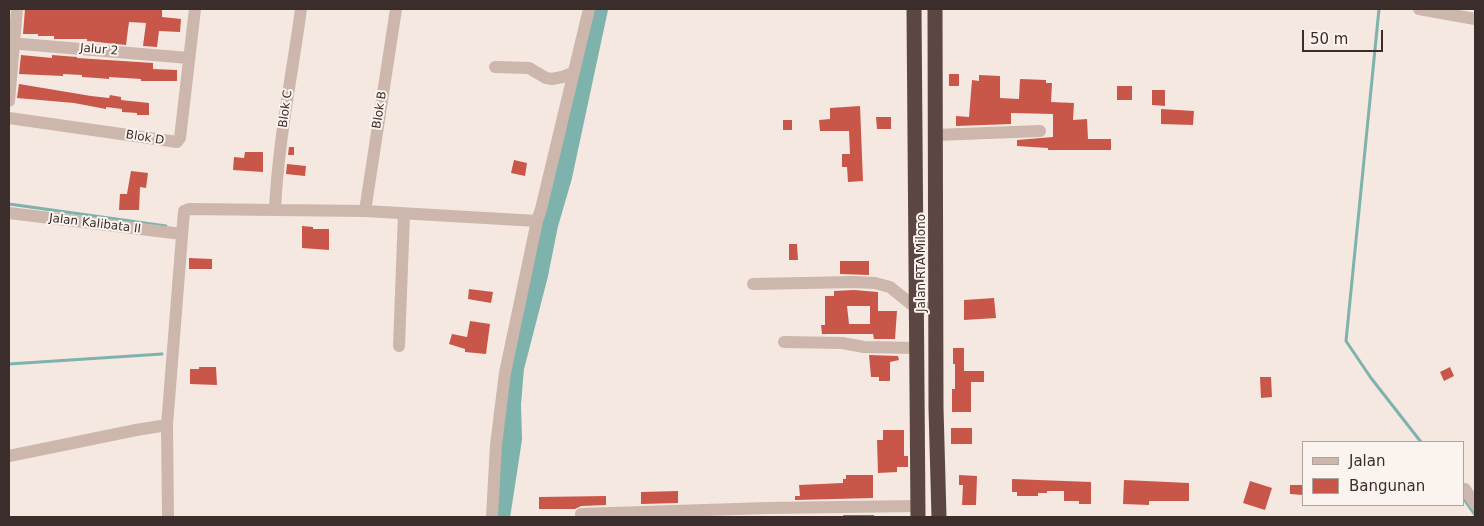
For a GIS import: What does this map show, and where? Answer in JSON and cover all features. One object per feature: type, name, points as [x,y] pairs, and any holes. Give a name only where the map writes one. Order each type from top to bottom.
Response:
[{"type":"highway","name":"Jalan RTA Milono","points":[[914,9],[918,512]]},
{"type":"highway","name":"Jalan RTA Milono","points":[[935,9],[936,408],[939,517]]},
{"type":"street","points":[[9,101],[11,43],[17,9]]},
{"type":"street","name":"Blok D","points":[[9,118],[177,142],[180,138],[195,9]]},
{"type":"street","name":"Blok C","points":[[276,210],[278,168],[285,109],[301,9]]},
{"type":"street","name":"Blok B","points":[[365,211],[396,9]]},
{"type":"street","points":[[492,517],[496,445],[505,374],[537,220],[588,9]]},
{"type":"street","points":[[1419,9],[1475,19]]},
{"type":"street","name":"Jalur 2","points":[[11,43],[189,58]]},
{"type":"street","points":[[496,68],[529,68],[546,78],[552,79],[573,72]]},
{"type":"street","points":[[936,135],[1040,131]]},
{"type":"street","points":[[168,517],[167,425],[183,214],[186,210],[365,211],[537,220]]},
{"type":"street","name":"Jalan Kalibata II","points":[[9,213],[182,234]]},
{"type":"street","points":[[399,346],[404,214]]},
{"type":"street","points":[[753,284],[875,282],[890,288],[916,308],[937,308]]},
{"type":"street","points":[[784,342],[842,343],[864,346],[916,348]]},
{"type":"street","points":[[9,456],[167,425]]},
{"type":"street","points":[[1465,489],[1475,504]]},
{"type":"street","points":[[581,514],[767,508],[918,512]]},
{"type":"building","points":[[25,9],[162,9],[162,17],[181,19],[180,32],[159,31],[157,47],[143,46],[146,23],[129,22],[126,45],[87,41],[87,39],[54,39],[54,36],[23,34]]},
{"type":"building","points":[[21,55],[52,58],[52,55],[153,63],[153,69],[177,70],[177,81],[141,81],[141,79],[109,77],[109,79],[63,74],[63,76],[19,74]]},
{"type":"building","points":[[949,74],[959,74],[959,86],[949,86]]},
{"type":"building","points":[[979,75],[1000,76],[1000,98],[1019,99],[1020,79],[1046,80],[1046,83],[1052,83],[1051,102],[1074,103],[1073,120],[1087,119],[1088,139],[1111,139],[1111,150],[1048,150],[1048,148],[1017,146],[1017,140],[1053,137],[1053,114],[1011,113],[1011,124],[956,126],[956,116],[969,117],[972,80],[979,81]]},
{"type":"building","points":[[19,84],[91,96],[109,98],[110,95],[121,97],[121,100],[149,103],[149,115],[122,112],[122,109],[106,107],[106,109],[74,103],[17,98]]},
{"type":"building","points":[[1117,86],[1132,86],[1132,100],[1117,100]]},
{"type":"building","points":[[1152,90],[1165,90],[1165,106],[1152,105]]},
{"type":"building","points":[[860,106],[863,181],[848,182],[847,167],[842,167],[842,154],[850,154],[849,131],[820,131],[819,120],[830,119],[830,108]]},
{"type":"building","points":[[1161,109],[1194,111],[1193,125],[1161,124]]},
{"type":"building","points":[[876,117],[891,117],[891,129],[877,129]]},
{"type":"building","points":[[783,120],[792,120],[792,130],[783,130]]},
{"type":"building","points":[[289,147],[294,147],[294,155],[288,155]]},
{"type":"building","points":[[245,152],[263,152],[263,172],[233,170],[234,157],[244,158]]},
{"type":"building","points":[[514,160],[527,163],[525,176],[511,173]]},
{"type":"building","points":[[287,164],[306,166],[305,176],[286,174]]},
{"type":"building","points":[[131,171],[148,173],[146,188],[140,187],[139,210],[119,210],[120,194],[127,194]]},
{"type":"building","points":[[302,226],[313,227],[313,229],[329,229],[329,250],[302,248]]},
{"type":"building","points":[[789,244],[797,244],[798,260],[789,260]]},
{"type":"building","points":[[189,258],[212,259],[212,269],[189,269]]},
{"type":"building","points":[[840,261],[869,261],[869,275],[840,274]]},
{"type":"building","points":[[469,289],[493,292],[491,303],[468,299]]},
{"type":"building","points":[[834,291],[878,292],[878,311],[897,311],[895,339],[874,339],[873,334],[822,334],[821,325],[825,325],[825,296],[834,296]],"holes":[[[847,306],[870,306],[870,324],[849,324]]]},
{"type":"building","points":[[994,298],[996,318],[964,320],[964,300]]},
{"type":"building","points":[[470,321],[490,324],[486,354],[465,352],[465,349],[449,344],[452,334],[467,337]]},
{"type":"building","points":[[953,348],[964,348],[964,371],[984,371],[984,382],[971,382],[971,412],[952,412],[952,389],[955,389]]},
{"type":"building","points":[[869,355],[898,356],[899,360],[890,362],[890,381],[879,381],[879,377],[871,377]]},
{"type":"building","points":[[199,367],[216,367],[217,385],[190,384],[190,369],[199,369]]},
{"type":"building","points":[[1450,367],[1454,376],[1444,381],[1440,372]]},
{"type":"building","points":[[1260,377],[1271,377],[1272,397],[1261,398]]},
{"type":"building","points":[[951,428],[972,428],[972,444],[951,444]]},
{"type":"building","points":[[883,430],[904,430],[904,456],[908,456],[908,467],[897,467],[897,472],[878,473],[877,440],[883,440]]},
{"type":"building","points":[[846,475],[873,475],[873,498],[795,500],[795,496],[800,496],[799,485],[843,483]]},
{"type":"building","points":[[959,475],[977,476],[976,505],[962,505],[963,485],[959,485]]},
{"type":"building","points":[[1012,479],[1091,482],[1091,504],[1079,504],[1079,501],[1064,501],[1064,491],[1047,491],[1047,493],[1038,493],[1038,496],[1017,496],[1017,492],[1012,492]]},
{"type":"building","points":[[1124,480],[1189,483],[1189,501],[1149,501],[1149,505],[1123,504]]},
{"type":"building","points":[[1250,481],[1272,488],[1265,510],[1243,503]]},
{"type":"building","points":[[1290,485],[1302,485],[1302,495],[1290,494]]},
{"type":"building","points":[[678,491],[678,503],[641,504],[641,492]]},
{"type":"building","points":[[606,496],[606,505],[581,506],[575,509],[539,509],[539,497]]},
{"type":"building","points":[[843,515],[874,515],[874,517],[844,517]]},
{"type":"waterway","points":[[500,517],[512,439],[511,404],[514,368],[538,275],[548,225],[562,177],[598,9]]},
{"type":"waterway","points":[[1379,9],[1346,341],[1371,378],[1420,441]]},
{"type":"waterway","points":[[9,204],[166,226]]},
{"type":"waterway","points":[[9,364],[162,354]]},
{"type":"waterway","points":[[1464,499],[1475,515]]}]
